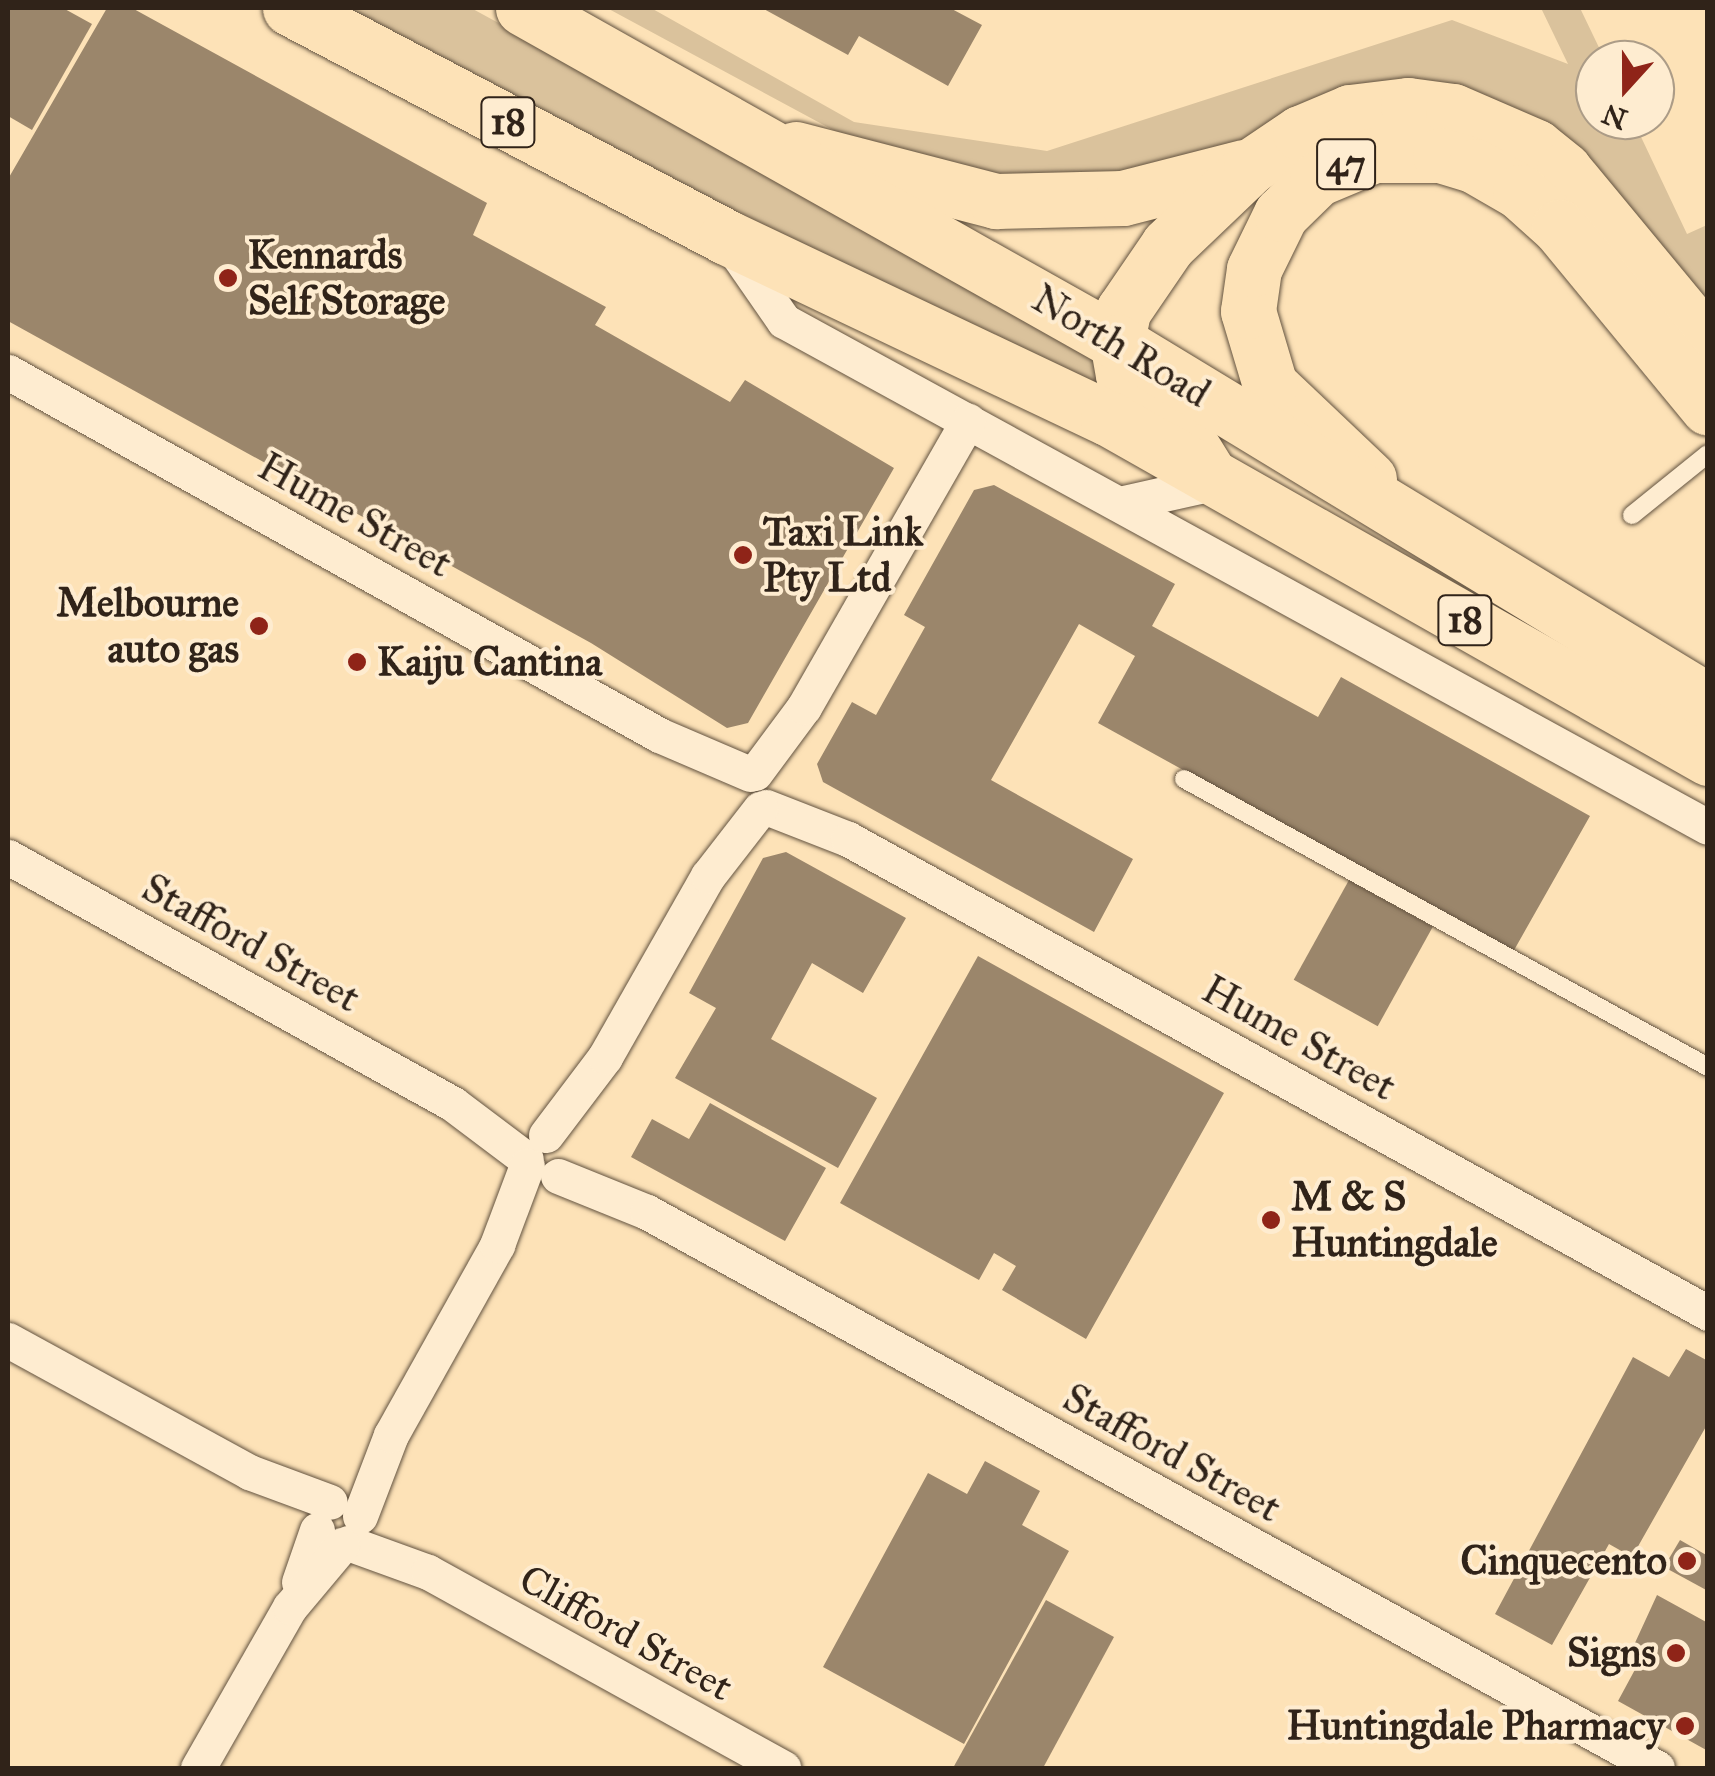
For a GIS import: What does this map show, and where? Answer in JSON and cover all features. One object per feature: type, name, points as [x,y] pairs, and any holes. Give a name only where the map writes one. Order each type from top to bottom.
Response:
[{"type":"main road","name":"North Road","points":[[290,8],[726,237],[1108,418],[1708,758]]},
{"type":"main road","name":"North Road","points":[[524,8],[1117,342],[1708,701]]},
{"type":"main road","name":"47","points":[[1117,342],[1123,311],[1149,270],[1251,166],[1300,133],[1375,106],[1453,111],[1494,124],[1564,170],[1708,344]]},
{"type":"main road","points":[[746,134],[996,202],[1123,198],[1251,166]]},
{"type":"main road","name":"47","points":[[1420,526],[1279,396],[1250,325],[1252,280],[1273,227],[1304,190],[1349,162],[1419,152],[1475,166],[1520,192],[1559,226],[1708,408]]},
{"type":"main road","points":[[1117,342],[1123,375],[1171,413],[1216,478]]},
{"type":"street","name":"North Road","points":[[726,237],[784,321],[1708,827]]},
{"type":"street","name":"Hume Street","points":[[8,372],[1708,1313]]},
{"type":"street","points":[[198,1768],[968,421]]},
{"type":"street","points":[[1120,504],[1216,478]]},
{"type":"street","name":"Stafford Street","points":[[8,856],[1657,1768]]},
{"type":"street","name":"Clifford Street","points":[[8,1340],[783,1768]]},
{"type":"lane","points":[[1632,515],[1708,454]]},
{"type":"lane","points":[[1184,779],[1708,1067]]},
{"type":"shaded area","points":[[331,8],[471,8],[1071,336],[1153,411],[938,319]]},
{"type":"shaded area","points":[[607,8],[651,8],[854,122],[1047,151],[1452,20],[1568,64],[1541,8],[1580,8],[1595,40],[1575,40],[1575,140],[1642,140],[1687,234],[1707,225],[1707,302],[1591,164],[1207,159],[1021,184],[885,158]]},
{"type":"building","points":[[8,8],[63,8],[92,24],[32,130],[8,116]]},
{"type":"building","points":[[107,8],[132,8],[487,203],[473,235],[606,307],[595,325],[730,402],[745,380],[894,468],[748,723],[727,728],[591,643],[8,321],[8,179]]},
{"type":"building","points":[[762,8],[950,8],[982,25],[948,86],[859,36],[848,55]]},
{"type":"building","points":[[994,485],[1175,584],[1152,626],[1318,717],[1341,677],[1590,816],[1513,952],[1098,723],[1135,656],[1079,624],[991,780],[1133,859],[1094,932],[823,782],[817,764],[852,702],[876,715],[925,627],[904,615],[974,490]]},
{"type":"building","points":[[786,852],[906,918],[863,993],[812,963],[771,1039],[877,1098],[838,1168],[675,1078],[716,1008],[689,993],[763,858]]},
{"type":"building","points":[[1349,880],[1433,927],[1378,1026],[1294,980]]},
{"type":"building","points":[[978,956],[1224,1093],[1086,1339],[1002,1290],[1016,1266],[994,1253],[979,1280],[840,1203]]},
{"type":"building","points":[[710,1103],[826,1168],[785,1241],[631,1157],[652,1119],[689,1139]]},
{"type":"building","points":[[1686,1349],[1708,1361],[1708,1423],[1632,1557],[1609,1544],[1552,1645],[1495,1614],[1633,1357],[1669,1377]]},
{"type":"building","points":[[985,1461],[1040,1491],[1022,1525],[1069,1551],[964,1744],[823,1667],[928,1473],[967,1494]]},
{"type":"building","name":"Cinquecento","points":[[1680,1540],[1708,1556],[1708,1591],[1664,1567]]},
{"type":"building","points":[[1657,1595],[1708,1623],[1708,1751],[1618,1701],[1645,1651],[1634,1645]]},
{"type":"building","points":[[1046,1600],[1114,1637],[1043,1768],[953,1768]]},
{"type":"place","name":"Kennards Self Storage","points":[[228,278]]},
{"type":"place","name":"Taxi Link Pty Ltd","points":[[743,555]]},
{"type":"place","name":"Melbourne auto gas","points":[[259,626]]},
{"type":"place","name":"Kaiju Cantina","points":[[357,662]]},
{"type":"place","name":"M & S Huntingdale","points":[[1271,1220]]},
{"type":"place","name":"Cinquecento","points":[[1687,1561]]},
{"type":"place","name":"Signs","points":[[1676,1653]]},
{"type":"place","name":"Huntingdale Pharmacy","points":[[1685,1726]]}]
